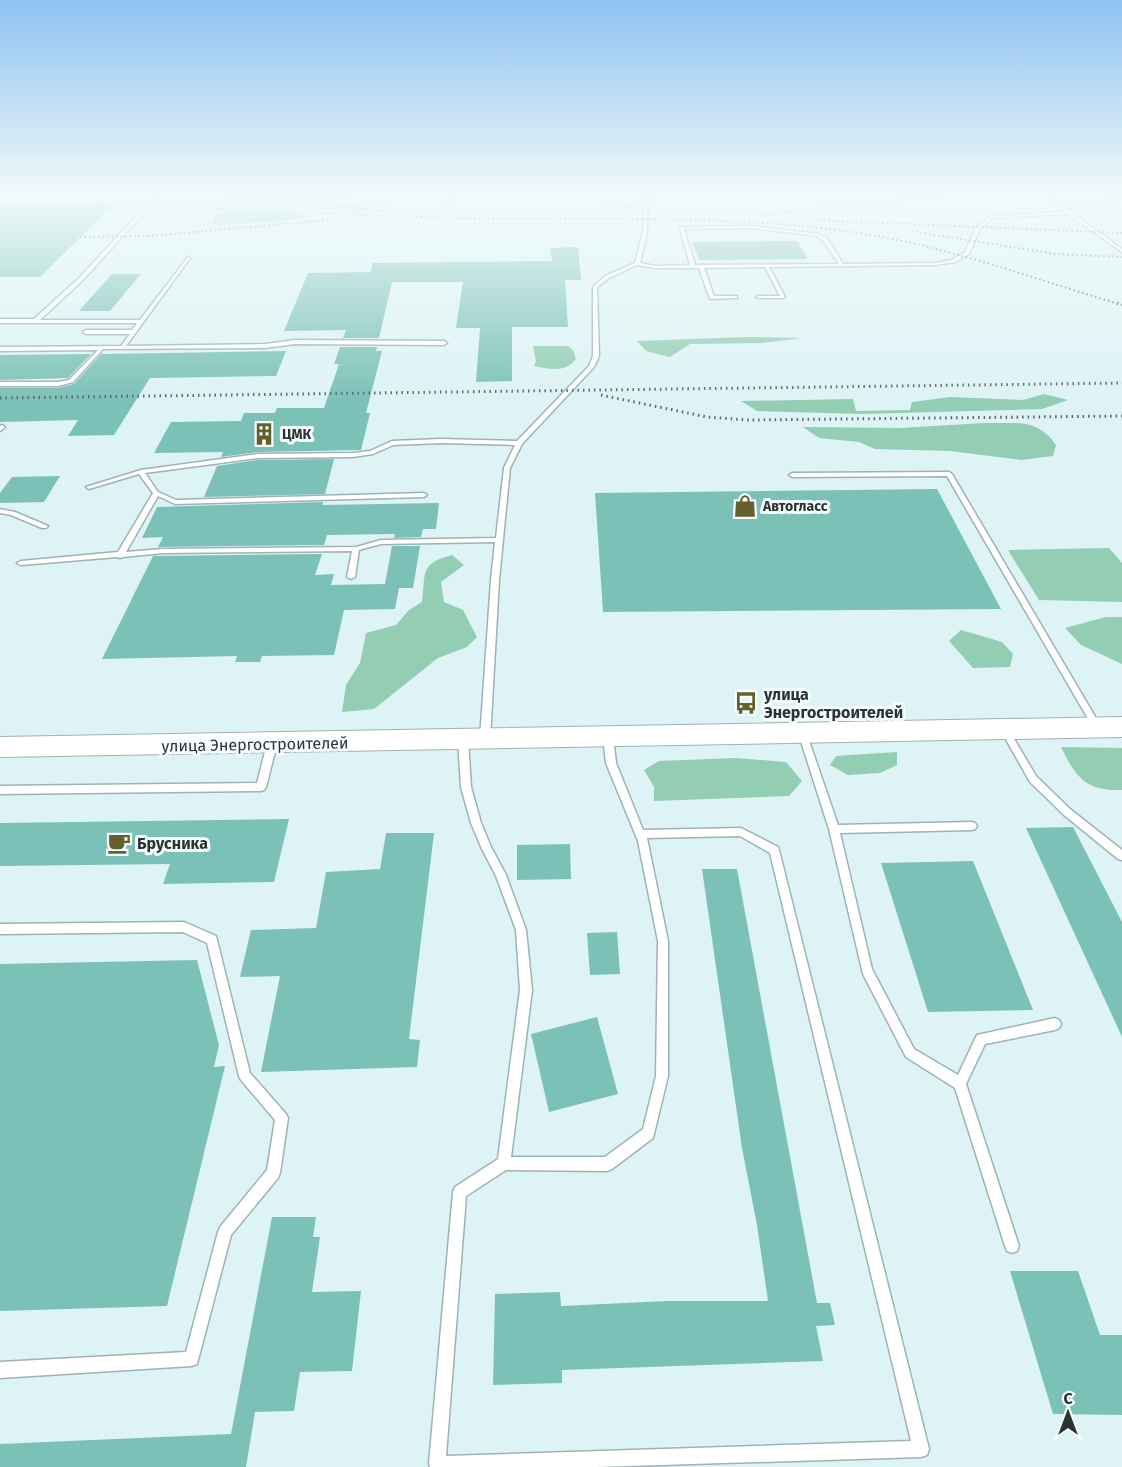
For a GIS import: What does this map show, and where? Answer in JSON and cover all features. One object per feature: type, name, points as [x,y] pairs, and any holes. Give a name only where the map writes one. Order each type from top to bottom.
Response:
[{"type":"main road","name":"улица Энергостроителей","points":[[0,747],[272,744],[1110,727]]},
{"type":"lane","points":[[35,321],[95,263]]},
{"type":"lane","points":[[122,348],[184,263]]},
{"type":"lane","points":[[504,1163],[526,990],[521,930],[501,875],[476,823],[466,787],[500,540],[507,468],[519,444],[591,368],[596,356],[595,287],[607,277],[637,264],[654,267],[938,263]]},
{"type":"lane","points":[[758,297],[783,297],[766,265]]},
{"type":"lane","points":[[701,266],[712,298],[735,297]]},
{"type":"lane","points":[[0,321],[141,322]]},
{"type":"lane","points":[[86,332],[134,332]]},
{"type":"lane","points":[[0,349],[265,346],[295,342],[444,343]]},
{"type":"lane","points":[[0,384],[58,384],[72,381],[101,349]]},
{"type":"lane","points":[[89,488],[141,472],[258,456],[353,455],[371,453],[392,443],[441,441],[519,444]]},
{"type":"lane","points":[[141,472],[156,493],[175,502],[424,495]]},
{"type":"lane","points":[[792,475],[949,474],[1110,727]]},
{"type":"lane","points":[[120,556],[156,493]]},
{"type":"lane","points":[[0,511],[13,513],[44,526]]},
{"type":"lane","points":[[21,563],[163,552],[356,549],[381,542],[500,540]]},
{"type":"lane","points":[[351,577],[356,549]]},
{"type":"lane","points":[[1004,729],[1034,779],[1066,812],[1122,856]]},
{"type":"lane","points":[[802,732],[834,829],[867,970],[910,1053],[960,1084],[1012,1246]]},
{"type":"lane","points":[[608,737],[611,763],[640,834],[663,941],[662,1076],[648,1132],[607,1164],[504,1163],[460,1192],[437,1464],[921,1449],[774,850],[741,832],[640,834]]},
{"type":"lane","points":[[0,790],[261,787],[272,744]]},
{"type":"lane","points":[[834,829],[972,826]]},
{"type":"lane","points":[[0,929],[184,927],[213,940],[245,1076],[282,1118],[273,1173],[225,1232],[192,1359],[0,1370]]},
{"type":"lane","points":[[960,1084],[981,1039],[1054,1024]]},
{"type":"green space","points":[[748,337],[802,338],[761,343],[690,344],[670,357],[646,351],[637,341]]},
{"type":"green space","points":[[533,346],[568,346],[573,350],[576,359],[562,368],[534,366],[536,361]]},
{"type":"green space","points":[[1044,394],[1068,400],[1042,409],[861,414],[757,411],[741,401],[853,399],[856,411],[910,410],[912,402],[950,397],[1023,400]]},
{"type":"green space","points":[[1015,423],[1033,426],[1049,436],[1056,445],[1053,456],[1021,460],[950,451],[875,449],[859,442],[819,438],[803,427],[900,428]]},
{"type":"green space","points":[[1109,548],[1122,563],[1122,602],[1039,600],[1008,550]]},
{"type":"green space","points":[[452,555],[464,565],[441,582],[444,602],[463,610],[477,637],[467,647],[438,658],[374,709],[342,712],[346,685],[360,663],[366,633],[396,625],[409,610],[422,602],[425,576],[429,566],[441,558]]},
{"type":"green space","points":[[1106,617],[1122,617],[1122,664],[1081,645],[1065,628]]},
{"type":"green space","points":[[961,630],[1002,642],[1013,654],[1010,667],[973,668],[949,641]]},
{"type":"green space","points":[[1061,747],[1122,748],[1122,790],[1110,790],[1091,785],[1077,774]]},
{"type":"green space","points":[[897,752],[897,765],[880,773],[848,775],[830,765],[836,756]]},
{"type":"green space","points":[[735,758],[786,762],[802,781],[789,796],[654,801],[654,787],[644,770],[659,761]]},
{"type":"building","points":[[0,263],[54,263],[40,277],[0,277]]},
{"type":"building","points":[[373,263],[579,263],[581,280],[565,280],[568,327],[512,327],[512,381],[476,382],[480,328],[456,328],[463,282],[392,282],[379,338],[343,338],[346,330],[284,331],[308,273],[370,272]]},
{"type":"building","points":[[112,274],[141,274],[110,311],[79,311]]},
{"type":"building","points":[[340,347],[377,347],[376,351],[382,351],[366,413],[370,413],[361,450],[258,452],[221,457],[223,452],[154,453],[171,422],[241,421],[244,413],[275,413],[277,408],[324,408],[339,364],[334,364]]},
{"type":"building","points":[[286,351],[276,376],[150,378],[114,435],[68,436],[78,420],[0,422],[0,388],[58,388],[74,384],[101,354]]},
{"type":"building","points":[[91,354],[68,378],[0,380],[0,355]]},
{"type":"building","points":[[334,459],[325,494],[204,497],[217,466],[258,460]]},
{"type":"building","points":[[60,476],[44,502],[0,503],[0,493],[12,477]]},
{"type":"building","points":[[937,489],[1001,609],[603,612],[595,493]]},
{"type":"building","points":[[323,502],[323,505],[439,503],[436,529],[423,529],[421,537],[394,538],[395,534],[327,535],[324,545],[158,547],[163,537],[142,538],[157,507]]},
{"type":"building","points":[[392,546],[420,546],[413,588],[399,588],[395,609],[344,610],[334,655],[262,656],[260,662],[235,662],[237,656],[102,659],[153,556],[322,554],[315,575],[334,574],[331,585],[385,584]]},
{"type":"building","points":[[289,819],[274,882],[163,884],[170,864],[0,866],[0,823]]},
{"type":"building","points":[[1073,827],[1122,922],[1122,1037],[1026,828]]},
{"type":"building","points":[[386,833],[434,833],[409,1039],[420,1040],[417,1067],[261,1072],[280,976],[240,977],[251,930],[316,928],[326,872],[380,869]]},
{"type":"building","points":[[570,844],[571,879],[517,880],[517,845]]},
{"type":"building","points":[[973,861],[1033,1010],[928,1012],[881,863]]},
{"type":"building","points":[[702,869],[737,869],[817,1303],[830,1303],[835,1325],[816,1326],[823,1361],[562,1370],[562,1383],[493,1385],[495,1294],[560,1292],[561,1306],[668,1301],[768,1301],[757,1225],[742,1148]]},
{"type":"building","points":[[617,932],[620,974],[590,975],[587,933]]},
{"type":"building","points":[[197,960],[219,1045],[214,1067],[225,1066],[167,1306],[0,1311],[0,964]]},
{"type":"building","points":[[597,1017],[618,1094],[549,1112],[531,1034]]},
{"type":"building","points":[[272,1217],[316,1217],[313,1237],[320,1237],[312,1292],[361,1291],[352,1371],[300,1372],[294,1411],[255,1412],[246,1467],[0,1467],[0,1444],[231,1434]]},
{"type":"building","points":[[1010,1271],[1078,1271],[1100,1335],[1122,1335],[1122,1415],[1053,1414]]},
{"type":"railway","points":[[989,263],[1122,305],[1117,303]]},
{"type":"railway","points":[[0,398],[1122,383]]},
{"type":"railway","points":[[601,395],[707,417],[748,420],[1122,416]]},
{"type":"place","name":"ЦМК","points":[[264,434]]},
{"type":"place","name":"Автогласс","points":[[745,506]]},
{"type":"place","name":"улица Энергостроителей","points":[[746,703]]},
{"type":"place","name":"Брусника","points":[[119,843]]}]
